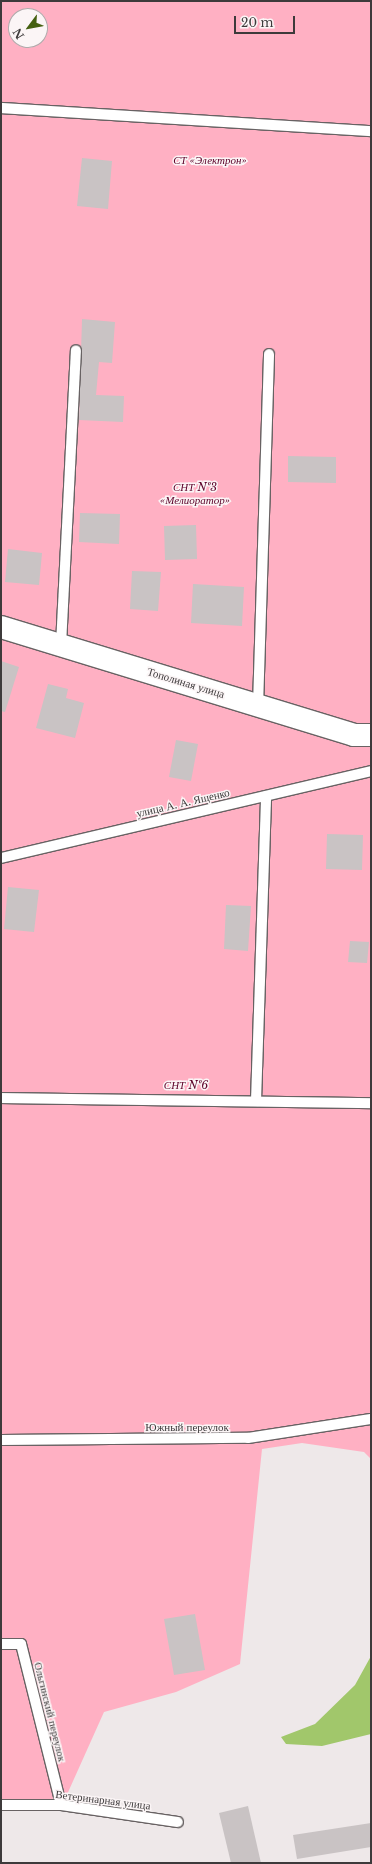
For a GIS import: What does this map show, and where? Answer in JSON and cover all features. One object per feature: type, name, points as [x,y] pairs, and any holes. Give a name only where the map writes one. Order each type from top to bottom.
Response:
[{"type":"street","name":"Тополиная улица","points":[[1,627],[354,736],[371,735]]},
{"type":"lane","points":[[1,108],[371,131]]},
{"type":"lane","points":[[61,645],[76,350]]},
{"type":"lane","points":[[258,706],[269,354]]},
{"type":"lane","name":"улица А. А. Ященко","points":[[1,858],[371,771]]},
{"type":"lane","points":[[256,1101],[266,796]]},
{"type":"lane","points":[[1,1098],[371,1103]]},
{"type":"lane","name":"Южный переулок","points":[[1,1440],[248,1438],[371,1419]]},
{"type":"lane","name":"Ольгинский переулок","points":[[1,1644],[21,1644],[60,1805]]},
{"type":"lane","name":"Ветеринарная улица","points":[[1,1805],[60,1805],[178,1822]]},
{"type":"green space","points":[[1,1],[371,1],[371,1459],[364,1452],[302,1443],[262,1449],[240,1664],[176,1692],[104,1712],[65,1799],[1,1804]]},
{"type":"shaded area","points":[[371,1656],[371,1734],[322,1746],[286,1744],[281,1737],[315,1724],[355,1685]]},
{"type":"building","points":[[82,158],[112,161],[108,209],[77,206]]},
{"type":"building","points":[[82,319],[115,322],[112,363],[99,362],[96,395],[124,396],[123,422],[79,420]]},
{"type":"building","points":[[288,456],[336,457],[336,483],[288,482]]},
{"type":"building","points":[[80,513],[120,514],[119,544],[79,542]]},
{"type":"building","points":[[196,525],[197,559],[165,560],[164,526]]},
{"type":"building","points":[[8,549],[42,553],[39,585],[5,582]]},
{"type":"building","points":[[132,571],[161,572],[158,611],[130,609]]},
{"type":"building","points":[[193,584],[244,587],[242,626],[191,623]]},
{"type":"building","points":[[1,661],[19,667],[5,712],[1,711]]},
{"type":"building","points":[[48,684],[68,689],[66,698],[84,703],[75,738],[36,728]]},
{"type":"building","points":[[176,740],[198,744],[191,781],[169,777]]},
{"type":"building","points":[[327,834],[363,835],[362,870],[326,869]]},
{"type":"building","points":[[8,887],[39,890],[34,932],[4,929]]},
{"type":"building","points":[[226,905],[251,906],[248,951],[224,949]]},
{"type":"building","points":[[350,941],[369,942],[367,963],[348,962]]},
{"type":"building","points":[[195,1614],[205,1670],[174,1675],[164,1619]]},
{"type":"building","points":[[248,1806],[261,1863],[231,1863],[219,1813]]},
{"type":"building","points":[[371,1823],[371,1847],[297,1859],[293,1835]]},
{"type":"park label","name":"СТ «Электрон»","points":[[210,160]]},
{"type":"park label","name":"СНТ №3 «Мелиоратор»","points":[[195,494]]},
{"type":"park label","name":"СНТ №6","points":[[186,1085]]}]
